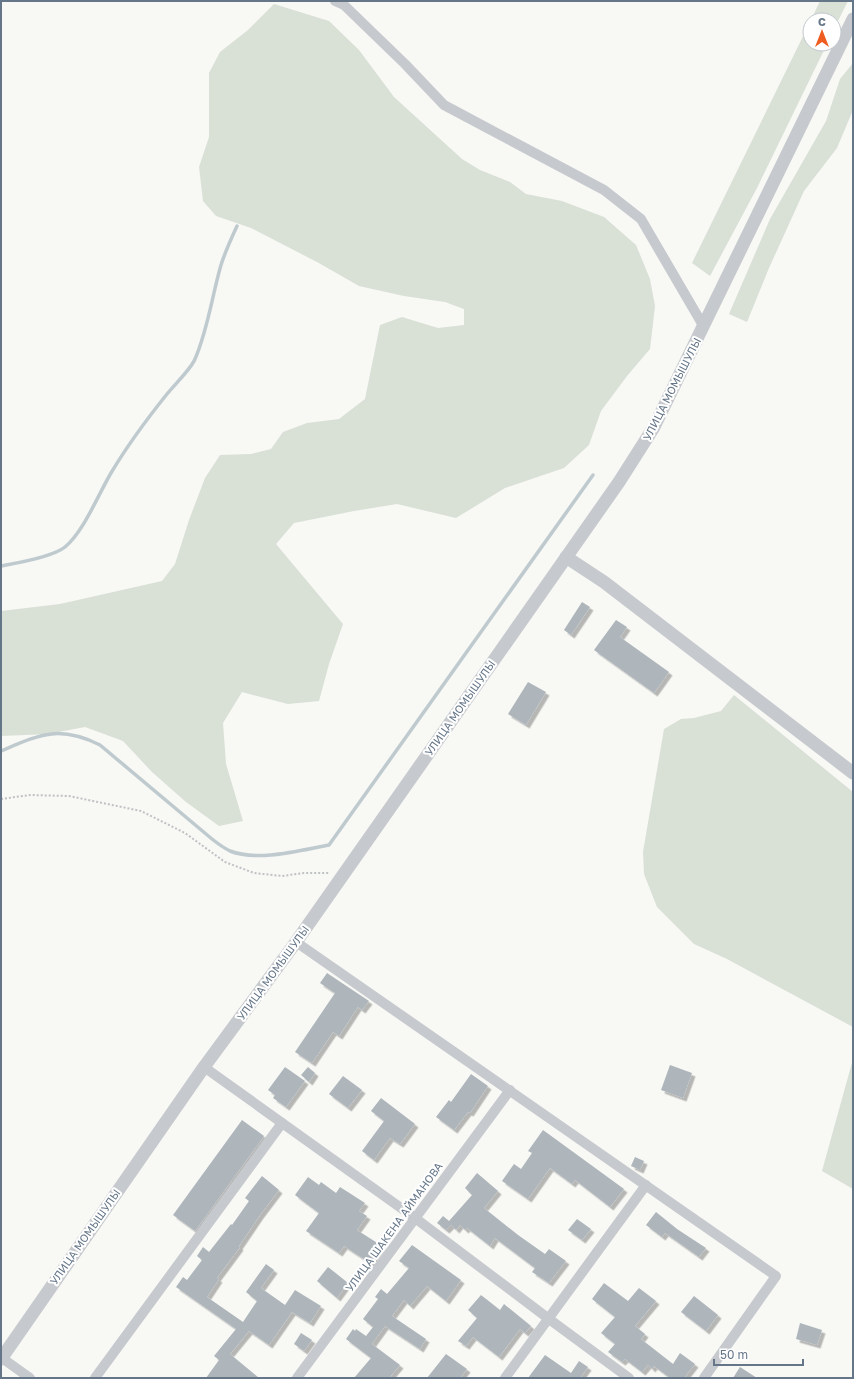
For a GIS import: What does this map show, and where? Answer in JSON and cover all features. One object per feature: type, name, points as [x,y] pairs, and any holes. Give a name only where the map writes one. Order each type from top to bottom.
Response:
[{"type":"street","points":[[334,1],[344,5],[405,64],[444,105],[604,190],[641,219],[704,327]]},
{"type":"street","name":"УЛИЦА МОМЫШУЛЫ","points":[[1,1358],[204,1067],[296,942],[619,482],[654,427],[853,19]]},
{"type":"street","points":[[566,557],[604,582],[853,773]]},
{"type":"street","points":[[296,942],[776,1276],[704,1378]]},
{"type":"street","points":[[204,1067],[415,1218],[630,1378]]},
{"type":"street","name":"УЛИЦА ШАКЕНА АЙМАНОВА","points":[[298,1378],[510,1090]]},
{"type":"street","points":[[95,1378],[282,1123]]},
{"type":"street","points":[[505,1378],[646,1185]]},
{"type":"street","points":[[1,1358],[30,1378]]},
{"type":"path","points":[[1,799],[30,795],[69,796],[141,811],[185,833],[225,862],[254,873],[282,876],[304,873],[344,873]]},
{"type":"shaded area","points":[[820,1],[848,1],[842,13],[815,12]]},
{"type":"shaded area","points":[[274,4],[329,21],[359,50],[394,97],[462,159],[480,170],[510,182],[526,194],[562,201],[604,217],[636,245],[650,279],[655,306],[650,349],[627,376],[601,411],[589,445],[564,468],[505,488],[456,518],[397,504],[294,523],[276,544],[343,624],[329,664],[319,701],[288,704],[242,692],[223,723],[226,764],[243,821],[219,826],[186,802],[152,772],[123,741],[85,727],[48,734],[1,736],[1,611],[60,604],[162,581],[175,564],[189,520],[205,478],[220,455],[251,454],[271,449],[283,432],[307,423],[339,419],[365,399],[380,325],[402,317],[438,328],[464,325],[464,309],[445,302],[404,296],[359,286],[317,262],[251,228],[216,216],[203,201],[199,167],[209,137],[209,73],[220,52],[248,30]]},
{"type":"shaded area","points":[[802,38],[802,52],[823,52],[757,188],[710,276],[692,263]]},
{"type":"shaded area","points":[[853,63],[853,110],[837,148],[804,191],[769,268],[747,322],[729,314],[770,219],[826,121],[840,79]]},
{"type":"shaded area","points":[[734,695],[853,792],[853,1027],[727,959],[694,944],[657,907],[644,874],[643,852],[664,729],[681,719],[694,718],[721,711]]},
{"type":"shaded area","points":[[853,1059],[853,1189],[822,1171]]},
{"type":"building","points":[[582,602],[590,607],[571,635],[564,630]]},
{"type":"building","points":[[616,620],[627,627],[620,637],[669,672],[654,693],[594,650]]},
{"type":"building","points":[[528,682],[546,692],[526,725],[508,714]]},
{"type":"building","points":[[327,973],[369,1001],[362,1010],[358,1007],[339,1036],[333,1032],[312,1063],[295,1052],[335,993],[320,983]]},
{"type":"building","points":[[670,1065],[692,1073],[683,1098],[661,1090]]},
{"type":"building","points":[[285,1067],[305,1081],[286,1107],[273,1098],[275,1095],[268,1090]]},
{"type":"building","points":[[308,1067],[315,1073],[309,1082],[301,1075]]},
{"type":"building","points":[[471,1074],[488,1086],[470,1113],[468,1112],[454,1130],[436,1117],[449,1100],[451,1102]]},
{"type":"building","points":[[343,1076],[362,1090],[348,1108],[329,1094]]},
{"type":"building","points":[[381,1098],[415,1124],[400,1144],[390,1138],[374,1160],[362,1151],[384,1121],[371,1111]]},
{"type":"building","points":[[242,1120],[264,1136],[195,1231],[173,1215]]},
{"type":"building","points":[[543,1130],[624,1189],[610,1207],[575,1180],[572,1184],[550,1168],[528,1199],[502,1181],[514,1164],[521,1169],[532,1153],[528,1151]]},
{"type":"building","points":[[635,1157],[644,1161],[640,1170],[631,1166]]},
{"type":"building","points":[[477,1173],[498,1191],[484,1208],[545,1254],[549,1249],[566,1261],[549,1283],[532,1272],[535,1268],[495,1238],[490,1246],[467,1228],[465,1230],[460,1225],[456,1230],[451,1225],[446,1230],[437,1223],[443,1216],[449,1221],[472,1195],[465,1188]]},
{"type":"building","points":[[262,1176],[279,1190],[217,1278],[219,1279],[207,1297],[243,1322],[257,1301],[246,1292],[266,1264],[274,1270],[261,1288],[285,1305],[295,1290],[321,1306],[310,1323],[292,1312],[269,1345],[249,1331],[230,1354],[259,1378],[206,1378],[219,1360],[214,1356],[236,1329],[176,1287],[183,1277],[187,1280],[202,1260],[197,1256],[203,1247],[209,1252],[231,1224],[232,1225],[249,1201],[245,1198]]},
{"type":"building","points":[[308,1177],[319,1185],[321,1182],[336,1193],[340,1187],[365,1203],[359,1211],[367,1216],[357,1230],[382,1246],[370,1263],[344,1246],[339,1253],[306,1231],[319,1213],[295,1195]]},
{"type":"building","points":[[656,1212],[677,1229],[706,1248],[699,1257],[665,1233],[662,1237],[646,1225]]},
{"type":"building","points":[[577,1219],[591,1229],[582,1240],[568,1230]]},
{"type":"building","points":[[412,1245],[461,1280],[446,1301],[427,1286],[410,1306],[404,1300],[392,1316],[426,1339],[420,1349],[385,1326],[372,1344],[400,1365],[389,1378],[354,1378],[371,1358],[346,1339],[353,1329],[355,1331],[356,1329],[366,1336],[373,1327],[363,1319],[378,1299],[375,1297],[381,1289],[387,1294],[409,1268],[399,1261]]},
{"type":"building","points":[[328,1267],[348,1283],[337,1298],[317,1281]]},
{"type":"building","points":[[604,1283],[628,1301],[639,1288],[656,1301],[635,1326],[645,1334],[641,1339],[673,1364],[680,1353],[695,1364],[684,1378],[670,1378],[654,1366],[652,1369],[648,1365],[642,1372],[625,1359],[622,1362],[608,1352],[615,1344],[601,1333],[615,1317],[592,1299]]},
{"type":"building","points":[[481,1295],[500,1310],[504,1304],[531,1326],[525,1333],[520,1329],[499,1357],[473,1337],[466,1346],[458,1341],[477,1318],[468,1310]]},
{"type":"building","points":[[694,1296],[718,1315],[706,1331],[681,1312]]},
{"type":"building","points":[[800,1323],[822,1330],[817,1345],[796,1339]]},
{"type":"building","points":[[301,1333],[312,1340],[304,1351],[294,1344]]},
{"type":"building","points":[[446,1354],[467,1369],[460,1378],[427,1378]]},
{"type":"building","points":[[545,1355],[571,1373],[579,1361],[588,1367],[580,1378],[528,1378]]},
{"type":"building","points":[[740,1367],[757,1378],[733,1378]]},
{"type":"waterway","points":[[1,566],[34,559],[59,551],[65,547],[78,532],[111,473],[130,443],[170,390],[193,363],[207,324],[221,265],[237,226]]},
{"type":"waterway","points":[[1,751],[39,736],[50,734],[73,735],[100,745],[212,839],[230,851],[241,854],[266,855],[293,852],[329,845],[593,475]]}]
